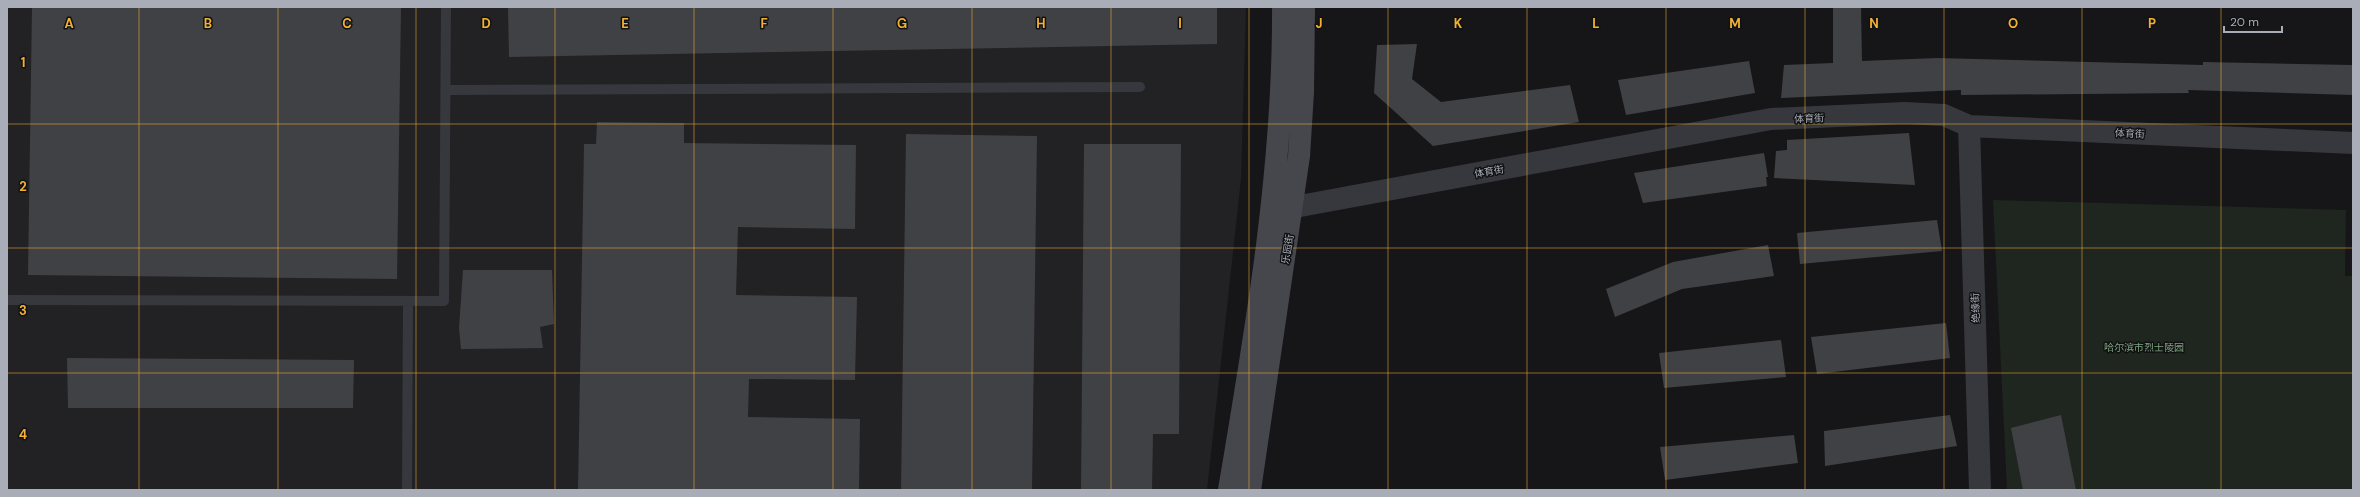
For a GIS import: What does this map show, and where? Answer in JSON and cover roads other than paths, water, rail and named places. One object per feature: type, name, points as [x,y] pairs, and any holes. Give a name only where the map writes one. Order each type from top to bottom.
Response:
[{"type":"main road","name":"乐园街","points":[[1229,490],[1263,273],[1280,123],[1283,7]]},
{"type":"main road","name":"乐园街","points":[[1250,490],[1300,156],[1303,99],[1304,7]]},
{"type":"street","name":"体育街","points":[[1270,212],[1770,119],[1905,114],[1944,115],[1969,126],[2353,143]]},
{"type":"street","name":"绝缘街","points":[[1969,126],[1980,490]]},
{"type":"lane","points":[[7,300],[444,301],[446,7]]},
{"type":"lane","points":[[446,90],[1140,87]]},
{"type":"lane","points":[[407,490],[408,301]]},
{"type":"park label","name":"哈尔滨市烈士陵园","points":[[2144,347]]}]
